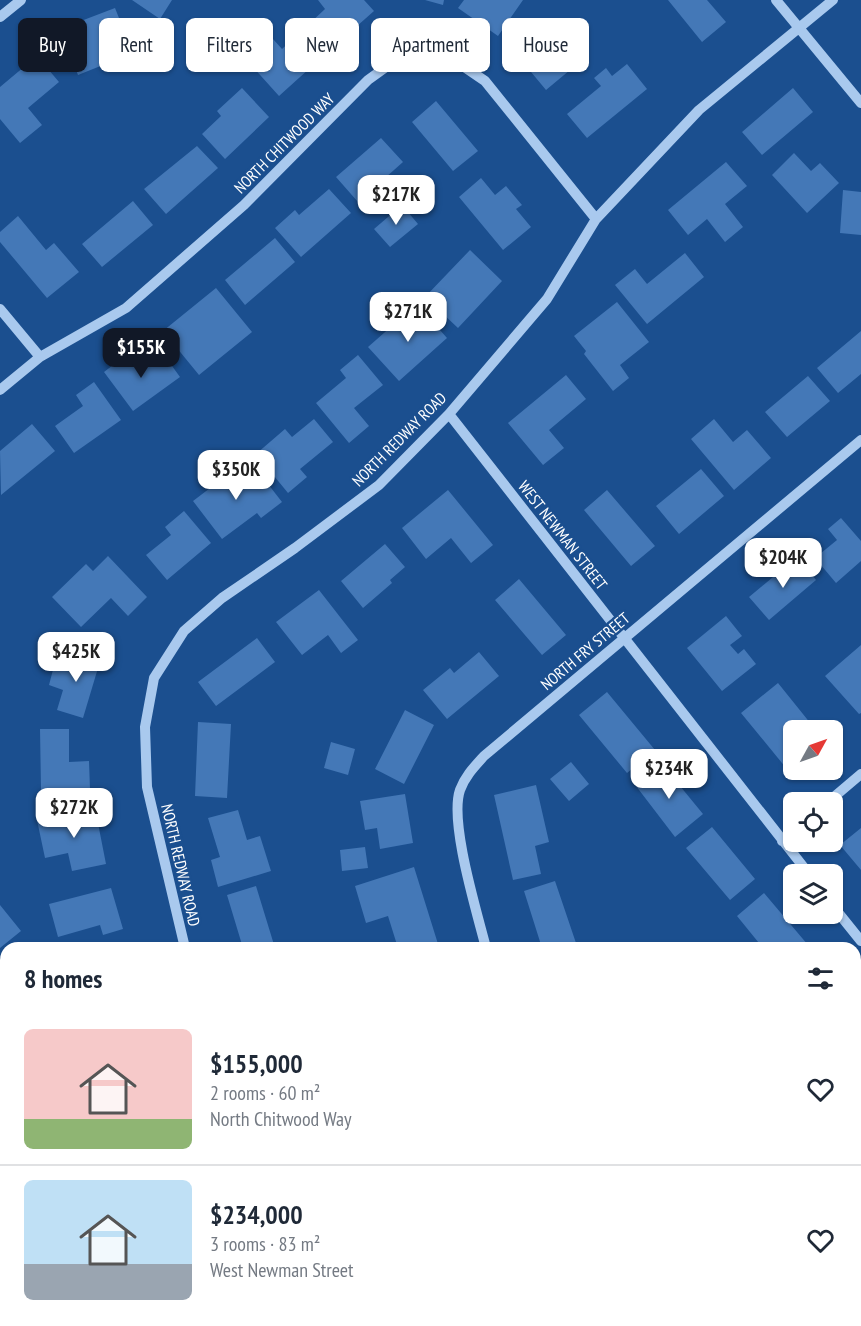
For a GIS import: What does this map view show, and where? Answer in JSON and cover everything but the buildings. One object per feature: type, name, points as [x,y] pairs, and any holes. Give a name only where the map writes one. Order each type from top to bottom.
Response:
[{"type":"street","points":[[0,17],[21,0]]},
{"type":"street","points":[[776,0],[861,103]]},
{"type":"street","name":"NORTH REDWAY ROAD","points":[[184,942],[147,787],[145,727],[154,678],[184,631],[222,598],[295,548],[379,484],[449,414],[547,299],[596,219],[699,110],[833,0]]},
{"type":"street","name":"NORTH CHITWOOD WAY","points":[[0,390],[40,357],[126,308],[244,205],[368,80],[404,54],[444,53],[485,81],[596,219]]},
{"type":"street","points":[[0,309],[40,357]]},
{"type":"street","name":"WEST NEWMAN STREET","points":[[449,414],[801,864]]},
{"type":"street","name":"NORTH FRY STREET","points":[[485,942],[461,838],[460,791],[469,773],[484,756],[861,440]]},
{"type":"street","points":[[840,792],[861,774]]},
{"type":"street","points":[[843,919],[861,941]]}]
